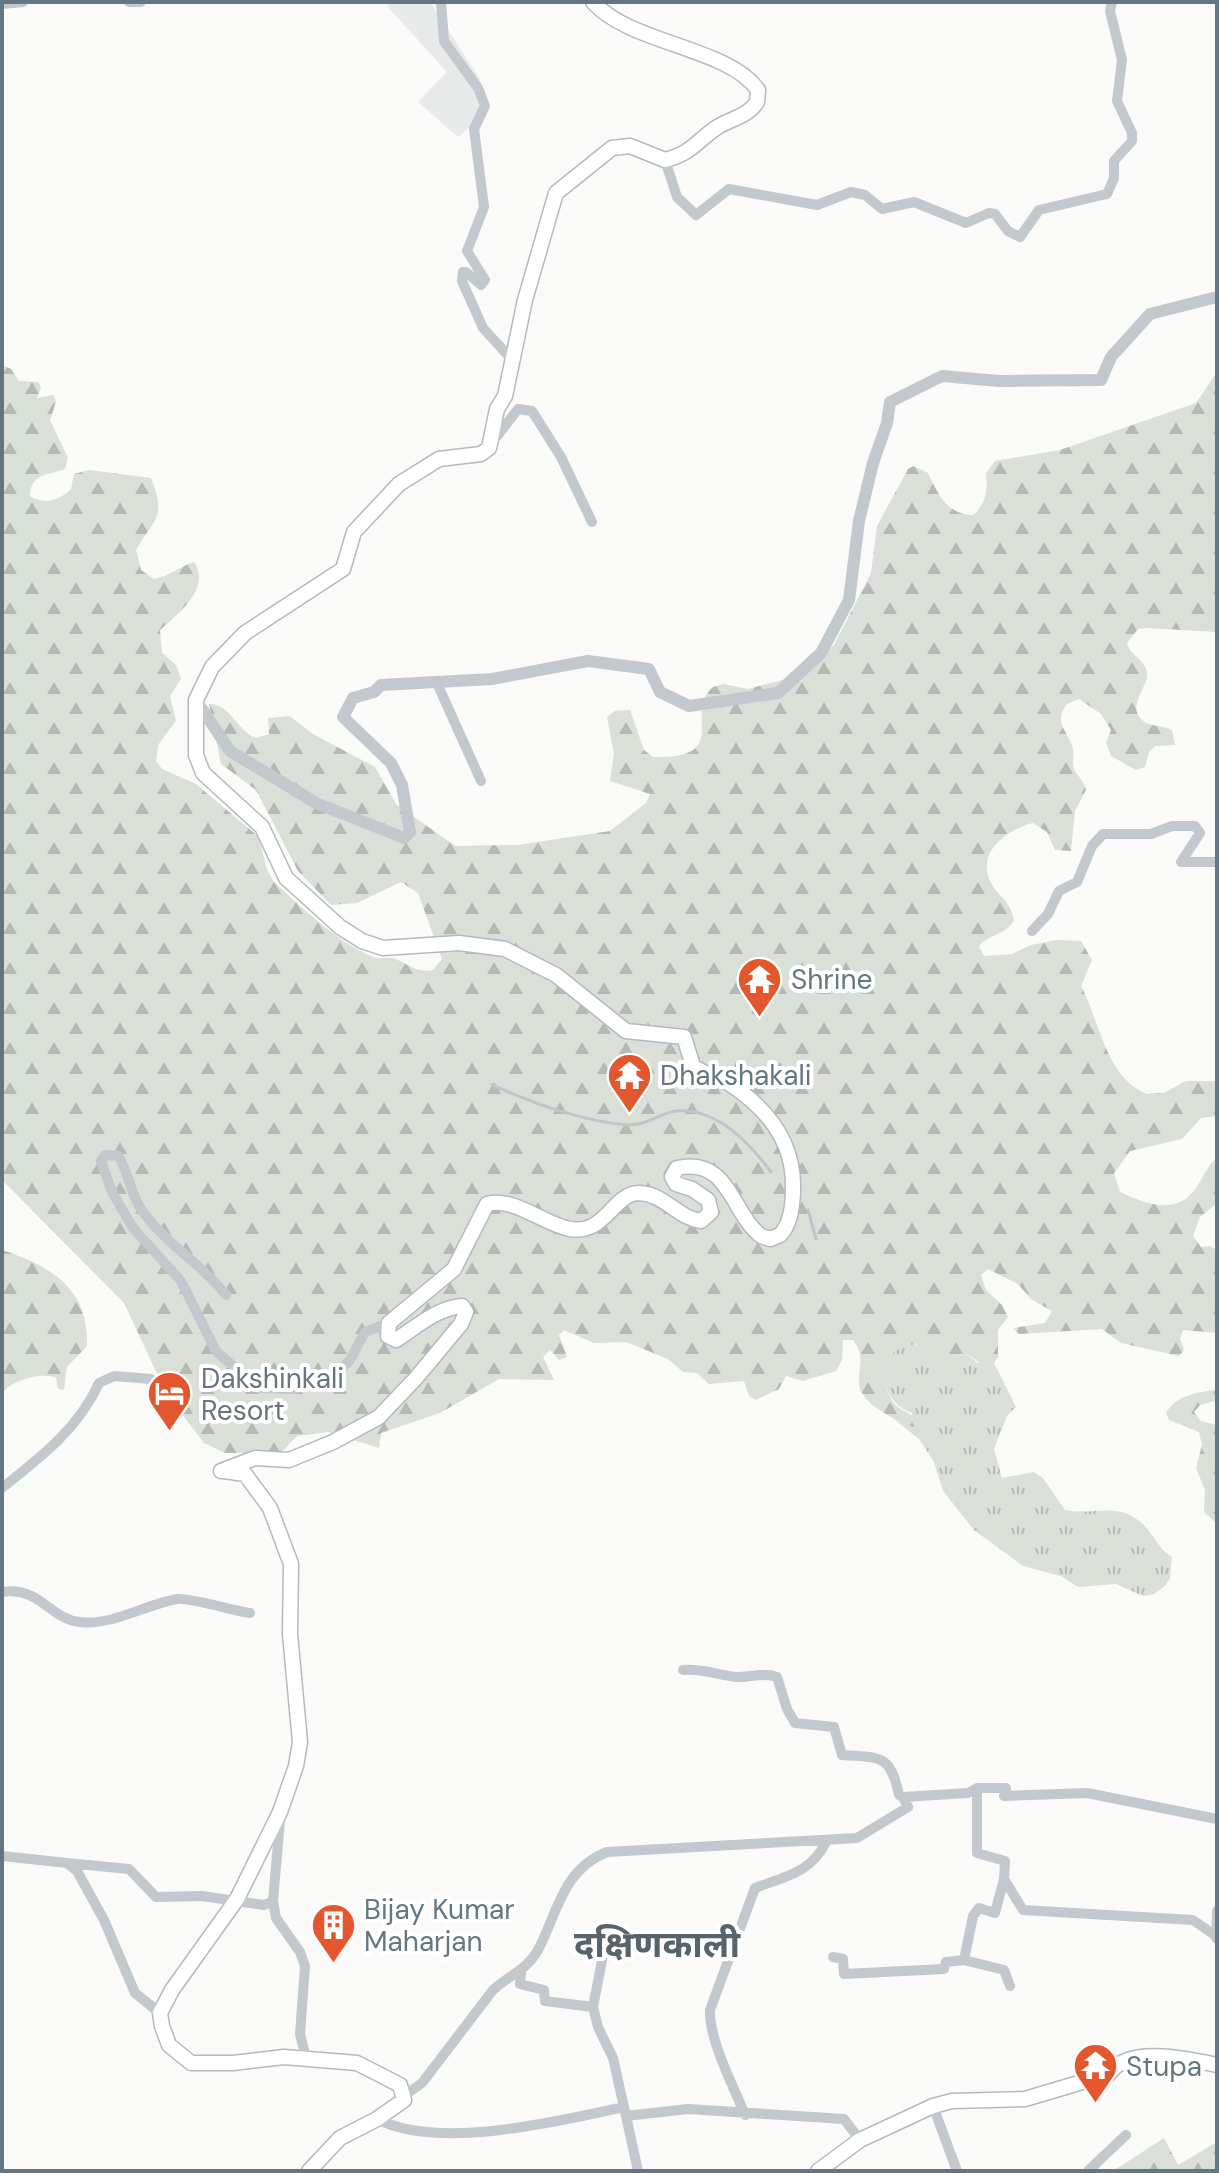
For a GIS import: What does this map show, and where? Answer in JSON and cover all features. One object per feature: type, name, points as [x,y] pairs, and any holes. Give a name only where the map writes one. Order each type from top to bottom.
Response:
[{"type":"main road","points":[[309,2171],[340,2138],[395,2108],[405,2095],[400,2085],[357,2063],[306,2058],[191,2063],[169,2045],[160,2013],[172,1990],[237,1899],[280,1812],[296,1766],[300,1742],[301,1718],[293,1682],[291,1646],[291,1564],[270,1508],[245,1474],[221,1471],[255,1458],[289,1460],[339,1439],[379,1417],[416,1378],[463,1320],[466,1312],[462,1306],[451,1308],[417,1324],[396,1340],[388,1336],[389,1323],[454,1269],[481,1209],[491,1203],[509,1205],[562,1227],[584,1229],[602,1221],[628,1196],[638,1193],[662,1199],[688,1218],[701,1221],[711,1212],[708,1200],[692,1189],[676,1184],[672,1177],[677,1168],[693,1167],[709,1171],[723,1181],[757,1234],[776,1238],[787,1227],[792,1203],[790,1153],[779,1129],[749,1099],[724,1081],[693,1066],[687,1041],[680,1035],[642,1035],[626,1031],[556,975],[505,949],[448,943],[383,948],[362,941],[340,927],[286,878],[262,827],[203,773],[196,755],[196,700],[212,667],[245,633],[343,569],[354,532],[399,484],[439,459],[481,454],[489,448],[513,361],[525,300],[556,193],[612,148],[630,146],[665,160],[691,152],[720,126],[753,108],[758,90],[735,71],[620,22],[593,2]]},
{"type":"main road","points":[[819,2171],[860,2140],[933,2106],[952,2101],[1025,2099],[1109,2074],[1116,2064],[1131,2057],[1148,2056],[1217,2065]]},
{"type":"street","points":[[2,4],[23,2]]},
{"type":"street","points":[[129,2],[141,2]]},
{"type":"street","points":[[441,2],[444,41],[478,88],[485,106],[474,129],[484,207],[467,251],[485,280],[481,285],[463,272],[462,281],[483,328],[513,361]]},
{"type":"street","points":[[665,160],[677,197],[696,215],[729,189],[817,205],[851,192],[865,195],[882,209],[914,202],[926,204],[966,223],[989,213],[995,214],[1008,231],[1020,237],[1039,210],[1107,194],[1114,178],[1114,161],[1132,141],[1132,133],[1117,101],[1122,60],[1110,11],[1112,2]]},
{"type":"street","points":[[196,700],[230,751],[316,803],[404,838],[410,832],[402,785],[391,763],[356,734],[343,717],[353,698],[374,692],[381,685],[492,679],[588,661],[649,669],[660,692],[689,706],[778,693],[821,653],[849,600],[859,521],[890,402],[942,376],[999,381],[1101,380],[1111,357],[1150,314],[1217,297]]},
{"type":"street","points":[[489,448],[518,409],[532,411],[561,457],[592,522]]},
{"type":"street","points":[[436,681],[481,781]]},
{"type":"street","points":[[1032,931],[1048,914],[1059,891],[1077,882],[1092,846],[1103,834],[1151,834],[1172,826],[1195,826],[1200,833],[1181,862],[1217,862]]},
{"type":"street","points":[[226,1295],[208,1272],[169,1241],[141,1209],[118,1156],[105,1155],[101,1161],[112,1192],[133,1228],[181,1281],[216,1351],[258,1388],[294,1389],[332,1379],[350,1360],[365,1332],[389,1323]]},
{"type":"street","points":[[2,1488],[35,1463],[59,1439],[89,1405],[99,1383],[114,1376],[151,1379]]},
{"type":"street","points":[[2,1592],[25,1591],[46,1601],[63,1618],[82,1623],[188,1598],[208,1606],[250,1613]]},
{"type":"street","points":[[405,2095],[422,2083],[493,1990],[503,1981],[521,1973],[537,1951],[566,1885],[591,1859],[607,1852],[857,1838],[908,1807],[891,1766],[883,1759],[842,1755],[834,1727],[795,1723],[777,1677],[771,1674],[737,1677],[703,1668],[683,1670]]},
{"type":"street","points":[[903,1797],[968,1793],[977,1788],[1006,1788],[1004,1796],[1020,1798],[1087,1793],[1217,1819]]},
{"type":"street","points":[[964,1960],[973,1916],[979,1908],[995,1913],[1004,1879],[1005,1861],[977,1853],[977,1788]]},
{"type":"street","points":[[280,1812],[273,1901],[276,1918],[300,1952],[305,1966],[300,2034],[306,2058]]},
{"type":"street","points":[[745,2115],[723,2056],[714,2045],[709,2029],[710,2010],[755,1888],[801,1871],[818,1859],[826,1842]]},
{"type":"street","points":[[2,1856],[129,1869],[156,1897],[237,1899],[264,1905],[273,1901]]},
{"type":"street","points":[[67,1863],[77,1871],[104,1920],[135,1993],[160,2013]]},
{"type":"street","points":[[1004,1879],[1023,1910],[1193,1920],[1216,1938]]},
{"type":"street","points":[[1216,1938],[1217,1911]]},
{"type":"street","points":[[607,1935],[593,2007],[598,2027],[613,2058],[638,2171]]},
{"type":"street","points":[[833,1957],[843,1959],[844,1974],[944,1969],[946,1962],[964,1960],[1004,1970],[1010,1986]]},
{"type":"street","points":[[521,1973],[520,1984],[544,1990],[545,2001],[593,2007]]},
{"type":"street","points":[[933,2106],[957,2171]]},
{"type":"street","points":[[377,2119],[407,2130],[436,2133],[536,2126],[625,2112],[688,2109],[844,2119],[860,2140]]},
{"type":"street","points":[[1088,2171],[1126,2135]]},
{"type":"shaded area","points":[[392,2],[430,2],[480,79],[473,90],[484,115],[458,137],[418,102],[447,72],[387,6]]},
{"type":"green space","points":[[2,365],[11,369],[19,381],[38,382],[41,387],[37,398],[53,395],[56,402],[50,420],[68,458],[65,469],[47,474],[33,483],[30,496],[46,501],[56,499],[71,489],[74,474],[89,470],[151,478],[158,510],[136,550],[141,570],[154,579],[194,562],[198,572],[196,591],[160,630],[162,653],[176,665],[181,679],[170,696],[176,721],[158,745],[156,761],[162,769],[196,784],[259,837],[266,867],[273,881],[307,913],[373,957],[395,959],[423,971],[433,970],[442,959],[418,893],[401,882],[357,903],[331,905],[298,871],[256,790],[221,764],[209,704],[223,708],[256,738],[269,734],[268,718],[290,716],[311,733],[375,767],[396,804],[455,846],[517,845],[610,831],[646,803],[650,794],[610,781],[614,754],[607,717],[615,711],[630,710],[644,750],[653,757],[678,756],[692,751],[699,743],[705,698],[713,687],[724,684],[748,689],[801,675],[834,645],[871,573],[877,526],[908,469],[913,466],[928,473],[944,502],[956,511],[973,515],[983,502],[986,473],[995,461],[1060,450],[1196,403],[1217,372],[1217,632],[1138,629],[1127,643],[1131,652],[1144,664],[1147,673],[1137,702],[1138,714],[1145,722],[1172,730],[1175,745],[1155,746],[1149,752],[1145,767],[1136,770],[1111,756],[1106,743],[1111,730],[1101,714],[1079,699],[1067,704],[1061,722],[1073,749],[1074,769],[1086,790],[1075,811],[1071,851],[1055,850],[1047,832],[1033,823],[1013,831],[996,844],[990,852],[987,872],[994,888],[1010,907],[1014,920],[1007,929],[979,946],[984,956],[1012,954],[1031,945],[1057,940],[1081,941],[1092,960],[1081,986],[1106,1048],[1122,1075],[1147,1094],[1164,1093],[1186,1081],[1217,1081],[1217,1116],[1201,1118],[1182,1139],[1130,1151],[1114,1173],[1120,1192],[1147,1203],[1175,1204],[1191,1194],[1217,1157],[1217,1203],[1200,1217],[1193,1236],[1201,1247],[1211,1246],[1217,1251],[1217,1333],[1183,1330],[1180,1339],[1184,1350],[1179,1356],[1121,1343],[1102,1329],[1019,1334],[1013,1328],[1045,1323],[1052,1311],[1031,1299],[1018,1284],[988,1269],[981,1275],[986,1290],[1002,1305],[1008,1317],[998,1330],[998,1357],[994,1363],[983,1365],[967,1354],[944,1356],[926,1346],[910,1345],[896,1351],[881,1366],[891,1399],[917,1420],[919,1423],[914,1427],[872,1405],[861,1391],[859,1351],[853,1340],[843,1340],[842,1360],[836,1371],[803,1381],[786,1376],[779,1389],[756,1400],[749,1396],[744,1381],[709,1384],[697,1373],[683,1372],[668,1359],[626,1342],[594,1343],[564,1330],[559,1335],[567,1357],[559,1360],[550,1350],[543,1357],[554,1380],[499,1379],[440,1413],[381,1433],[379,1448],[328,1432],[297,1436],[281,1453],[225,1453],[204,1443],[166,1393],[124,1303],[2,1180]]},
{"type":"green space","points":[[2,1250],[51,1272],[74,1294],[81,1309],[87,1346],[67,1367],[64,1390],[58,1389],[56,1378],[43,1376],[19,1381],[2,1394]]},
{"type":"green space","points":[[906,1344],[931,1346],[947,1354],[966,1354],[978,1363],[994,1363],[1016,1407],[1007,1416],[994,1449],[1002,1478],[1034,1472],[1043,1478],[1065,1510],[1120,1512],[1138,1520],[1172,1557],[1170,1578],[1165,1586],[1154,1594],[1143,1596],[1116,1584],[1078,1587],[1061,1576],[1023,1566],[974,1530],[943,1491],[934,1462],[920,1440],[894,1419],[914,1427],[912,1413],[899,1406],[890,1395],[881,1366],[892,1351]]},
{"type":"green space","points":[[1217,1390],[1217,1400],[1200,1405],[1194,1412],[1201,1421],[1217,1425],[1217,1524],[1204,1512],[1205,1490],[1196,1468],[1202,1445],[1199,1432],[1169,1420],[1166,1413],[1182,1398]]},
{"type":"green space","points":[[1164,2138],[1178,2165],[1217,2142],[1217,2171],[1113,2171]]},
{"type":"waterway","points":[[492,1085],[559,1111],[610,1123],[634,1125],[676,1111],[705,1115],[742,1138],[771,1172]]},
{"type":"waterway","points":[[808,1210],[816,1239]]},
{"type":"place","name":"Shrine","points":[[760,1018]]},
{"type":"place","name":"Dhakshakali","points":[[629,1114]]},
{"type":"place","name":"Dakshinkali Resort","points":[[170,1433]]},
{"type":"place","name":"Bijay Kumar Maharjan","points":[[333,1964]]},
{"type":"place","name":"Stupa","points":[[1095,2105]]},
{"type":"district","name":"दक्षि‍णकाली","points":[[657,1944]]}]
